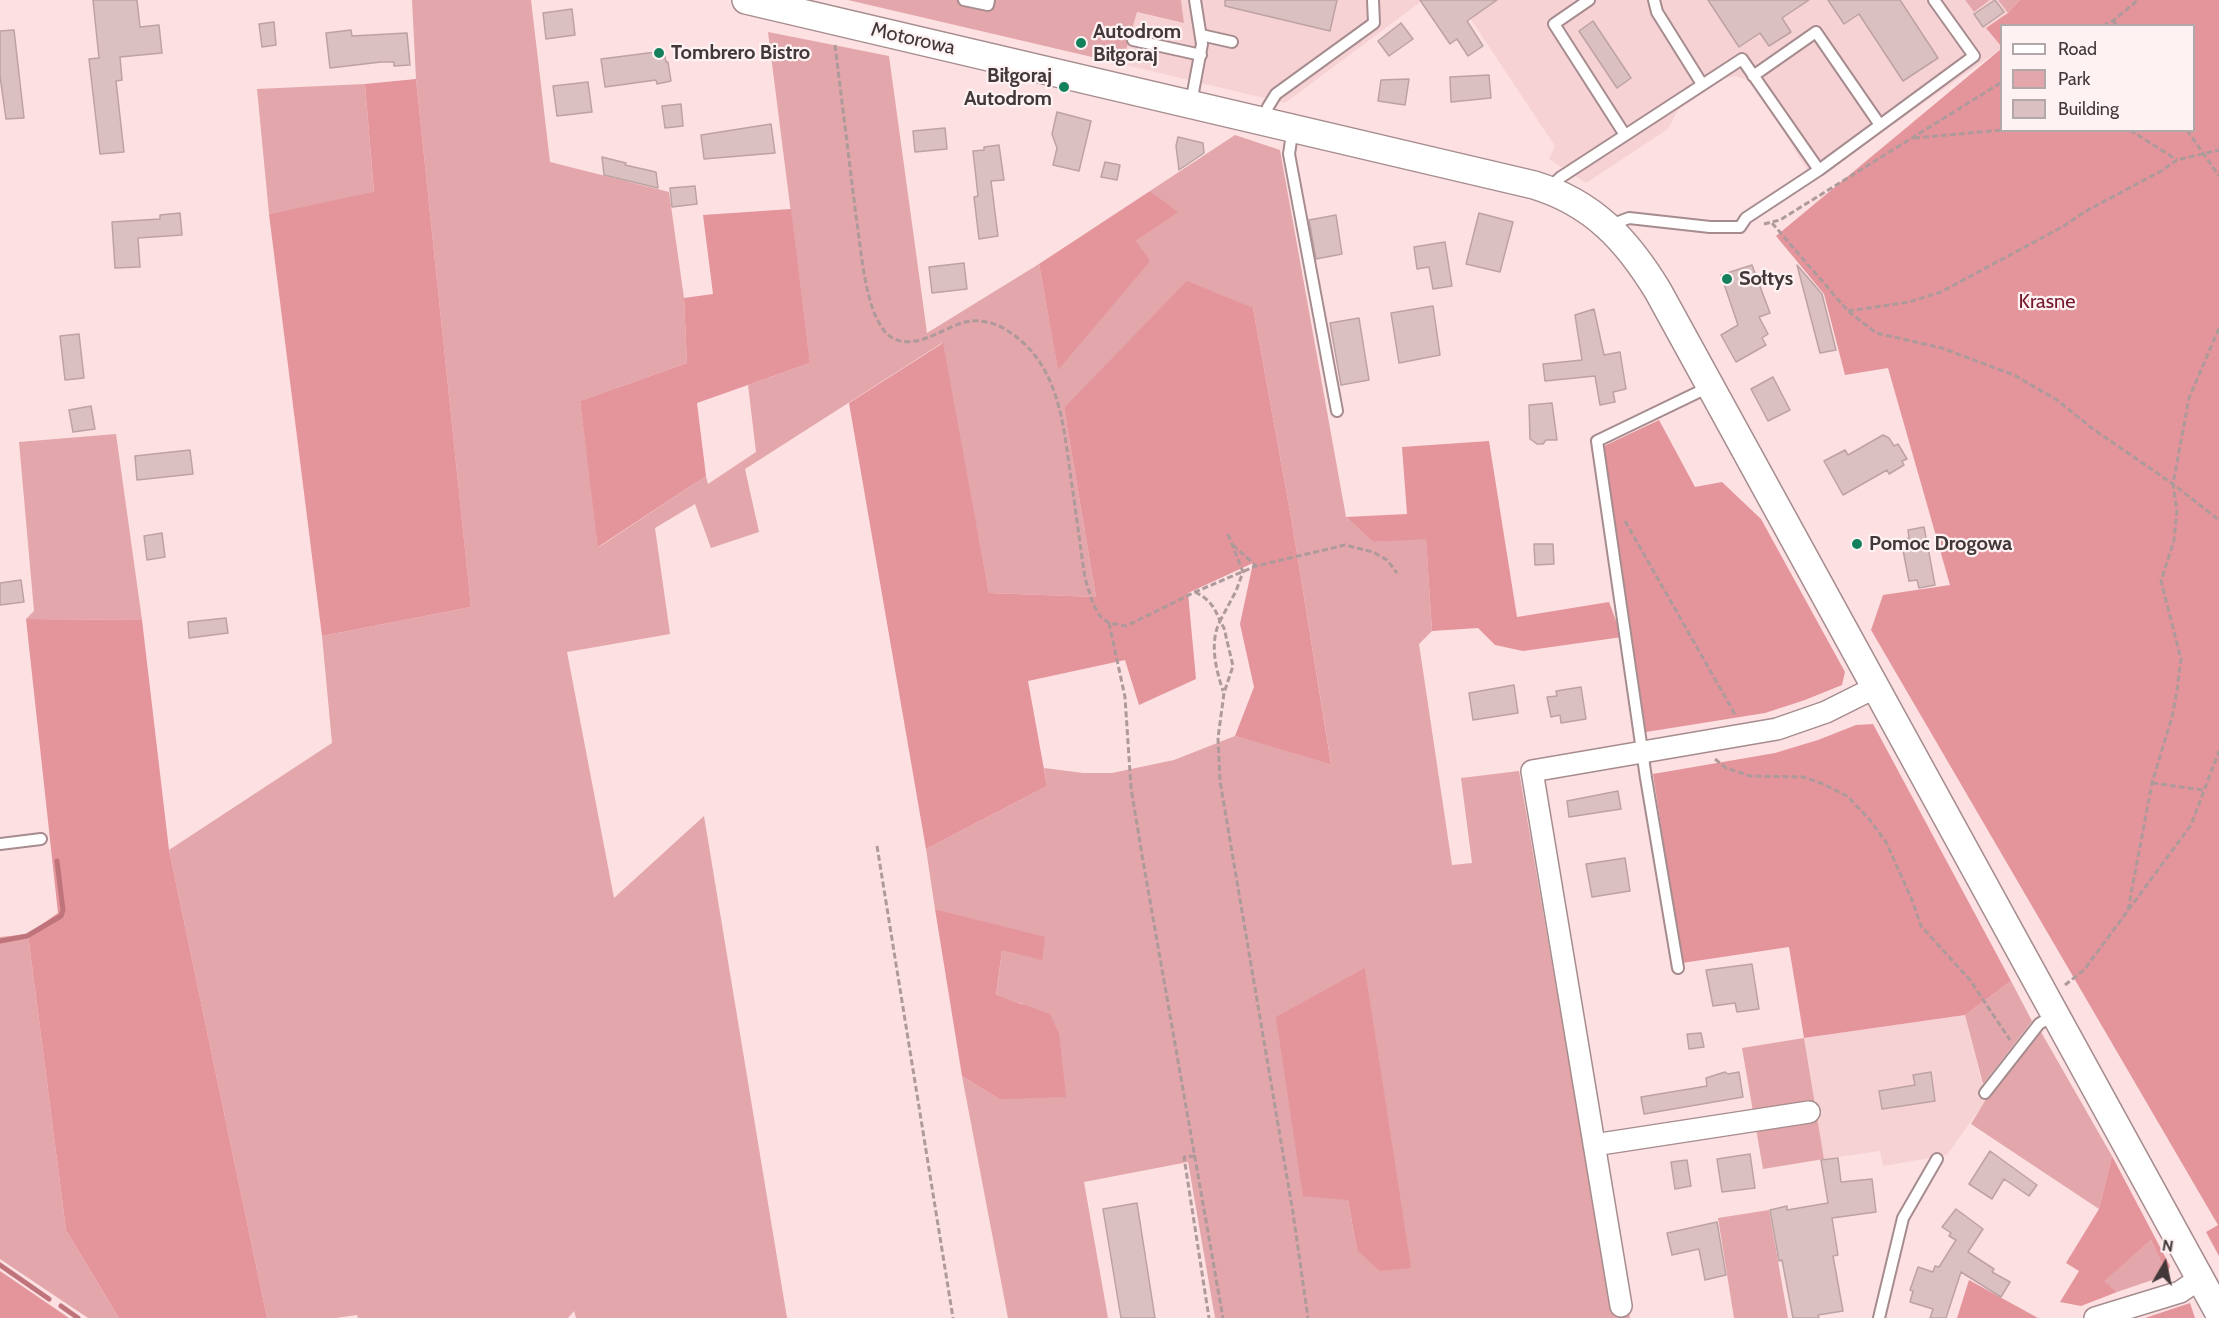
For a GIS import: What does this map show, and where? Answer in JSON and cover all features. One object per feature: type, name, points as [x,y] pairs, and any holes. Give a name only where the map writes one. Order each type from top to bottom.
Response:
[{"type":"street","name":"Motorowa","points":[[746,0],[1260,119],[1547,190],[1583,206],[1608,226],[1644,268],[1711,386],[2219,1313]]},
{"type":"street","points":[[1621,1306],[1532,771],[1761,733],[1826,712],[1876,687]]},
{"type":"street","points":[[1594,1145],[1809,1112]]},
{"type":"street","points":[[2095,1318],[2180,1292],[2199,1279]]},
{"type":"lane","points":[[964,0],[988,5],[989,0]]},
{"type":"lane","points":[[1191,103],[1202,55],[1202,35],[1195,0]]},
{"type":"lane","points":[[1260,119],[1276,94],[1374,22],[1373,0]]},
{"type":"lane","points":[[1589,0],[1554,24],[1625,135]]},
{"type":"lane","points":[[1654,0],[1657,12],[1702,84]]},
{"type":"lane","points":[[1608,226],[1629,218],[1710,227],[1740,227],[1746,218],[1819,170],[1974,56],[1934,0]]},
{"type":"lane","points":[[1754,76],[1816,32],[1880,125]]},
{"type":"lane","points":[[1202,35],[1232,42]]},
{"type":"lane","points":[[1133,39],[1202,55]]},
{"type":"lane","points":[[1547,190],[1561,177],[1742,59],[1819,170]]},
{"type":"lane","points":[[1293,127],[1289,154],[1338,411]]},
{"type":"lane","points":[[1678,968],[1642,752],[1597,441],[1711,386]]},
{"type":"lane","points":[[0,844],[41,839]]},
{"type":"lane","points":[[1985,1093],[2051,1007]]},
{"type":"lane","points":[[1879,1318],[1903,1218],[1937,1159]]},
{"type":"path","points":[[2107,24],[2138,0]]},
{"type":"path","points":[[832,20],[863,268],[875,314],[886,333],[894,338],[911,342],[920,341],[961,323],[970,321],[990,323],[1010,333],[1036,357],[1047,374],[1061,411],[1085,578],[1093,604],[1100,616],[1109,623],[1126,626],[1195,592],[1256,566],[1345,545],[1373,552],[1386,560],[1397,573]]},
{"type":"path","points":[[2114,20],[2115,24]]},
{"type":"path","points":[[1780,220],[2000,83]]},
{"type":"path","points":[[1912,138],[2000,130]]},
{"type":"path","points":[[2133,132],[2177,160]]},
{"type":"path","points":[[2189,132],[2219,176]]},
{"type":"path","points":[[1848,311],[1909,302],[1941,292],[2062,227],[2177,160],[2219,150]]},
{"type":"path","points":[[1772,223],[1848,311],[1876,333],[1942,348],[2014,375],[2058,400],[2093,429],[2173,484],[2219,520]]},
{"type":"path","points":[[2128,910],[2152,783],[2172,717],[2181,660],[2161,581],[2174,540],[2177,511],[2173,484],[2189,398],[2219,328]]},
{"type":"path","points":[[1620,513],[1737,719]]},
{"type":"path","points":[[1224,693],[1215,658],[1215,630],[1236,591],[1243,572],[1228,534]]},
{"type":"path","points":[[1232,544],[1256,566]]},
{"type":"path","points":[[1195,592],[1214,606],[1224,628],[1232,656],[1233,666],[1224,693],[1218,738],[1220,781],[1293,1213],[1308,1318]]},
{"type":"path","points":[[1109,623],[1125,697],[1131,788],[1140,844],[1223,1318]]},
{"type":"path","points":[[1708,741],[1711,756],[1726,768],[1750,776],[1803,777],[1847,796],[1869,819],[1886,842],[1921,926],[1970,980],[2018,1051]]},
{"type":"path","points":[[2051,1007],[2084,970],[2191,825],[2219,751]]},
{"type":"path","points":[[2152,783],[2204,791]]},
{"type":"path","points":[[877,846],[953,1318]]},
{"type":"path","points":[[1195,1156],[1184,1157],[1209,1318]]},
{"type":"shaded area","points":[[1181,0],[1423,0],[1285,103],[1122,64],[1136,12],[1184,23]]},
{"type":"shaded area","points":[[1458,0],[1965,0],[1974,12],[1990,0],[1998,0],[2008,13],[1986,28],[2000,45],[2000,50],[1813,180],[1761,94],[1747,80],[1736,76],[1726,78],[1678,110],[1668,129],[1586,183],[1549,159],[1555,146]]},
{"type":"shaded area","points":[[1965,1015],[1986,1100],[1947,1155],[1883,1166],[1880,1151],[1824,1159],[1804,1038]]},
{"type":"green space","points":[[412,0],[531,0],[550,162],[669,192],[684,298],[687,363],[580,401],[599,547],[706,476],[708,484],[756,452],[748,385],[810,363],[768,32],[889,56],[927,333],[1039,264],[1058,369],[1136,241],[1177,212],[1150,191],[1235,135],[1280,150],[1346,517],[1373,542],[1426,538],[1432,631],[1419,644],[1452,865],[1472,863],[1461,778],[1519,771],[1611,1308],[1628,1306],[1630,1318],[1215,1318],[1188,1162],[1084,1182],[1108,1318],[1008,1318],[962,1076],[999,1099],[1023,1004],[996,996],[1002,950],[1045,938],[935,909],[926,849],[1047,786],[1044,768],[1083,773],[1112,773],[1174,760],[1235,736],[1331,763],[1292,523],[1253,308],[1064,408],[1096,597],[989,593],[942,343],[745,469],[759,532],[711,548],[695,504],[655,528],[670,634],[567,652],[614,898],[704,816],[787,1318],[576,1318],[574,1311],[568,1318],[358,1318],[357,1315],[336,1318],[267,1318],[169,850],[332,743],[322,636],[471,607],[416,79]],"holes":[[[1365,969],[1410,1268],[1357,1250],[1348,1200]]]},
{"type":"green space","name":"Autodrom Biłgoraj","points":[[848,0],[1181,0],[1184,23],[1137,12],[1122,64]]},
{"type":"green space","points":[[1965,0],[1990,0],[1974,12]]},
{"type":"green space","points":[[1998,0],[2020,0],[2008,13]]},
{"type":"green space","name":"Krasne","points":[[2020,0],[2219,0],[2219,1256],[2206,1232],[2218,1225],[1871,630],[1883,595],[1950,585],[1888,368],[1845,375],[1824,294],[1776,236],[2000,50],[2000,132],[2195,132],[2195,24],[2000,24],[2000,45],[1986,28],[2008,13]]},
{"type":"green space","points":[[416,79],[471,607],[322,636],[269,214],[374,192],[365,84]]},
{"type":"green space","points":[[365,84],[374,193],[269,214],[257,89]]},
{"type":"green space","points":[[1150,191],[1178,212],[1136,241],[1150,261],[1058,370],[1039,264]]},
{"type":"green space","points":[[791,209],[810,363],[697,403],[706,476],[598,547],[580,401],[687,363],[684,298],[713,294],[703,215]]},
{"type":"green space","points":[[1187,281],[1253,308],[1292,523],[1331,764],[1235,736],[1254,687],[1240,624],[1253,563],[1188,593],[1196,679],[1139,705],[1125,660],[1028,681],[1047,786],[926,849],[849,403],[943,343],[989,593],[1096,597],[1064,408]]},
{"type":"green space","points":[[1659,420],[1695,487],[1722,482],[1761,519],[1845,672],[1842,685],[1765,713],[1646,732],[1604,446]]},
{"type":"green space","points":[[116,434],[142,620],[26,619],[34,611],[19,442]]},
{"type":"green space","points":[[1489,441],[1517,617],[1609,602],[1622,637],[1523,651],[1495,645],[1478,628],[1432,631],[1426,539],[1373,542],[1346,517],[1407,514],[1402,447]]},
{"type":"green space","points":[[26,619],[142,620],[169,850],[267,1318],[119,1318],[66,1230],[28,934],[58,913]]},
{"type":"green space","points":[[1873,724],[2011,981],[1965,1015],[1804,1038],[1789,947],[1682,963],[1653,774],[1775,753],[1856,725]]},
{"type":"green space","points":[[935,909],[1045,937],[1042,960],[1002,950],[996,995],[1050,1014],[1059,1034],[1066,1097],[999,1099],[962,1076]]},
{"type":"green space","points":[[28,934],[66,1230],[119,1318],[88,1318],[0,1259],[0,937]]},
{"type":"green space","points":[[1365,968],[1411,1268],[1380,1271],[1357,1250],[1348,1200],[1303,1196],[1276,1017]]},
{"type":"green space","points":[[2011,981],[2032,1021],[1983,1084],[1965,1015]]},
{"type":"green space","points":[[2041,1032],[2112,1156],[2099,1209],[1971,1124],[1986,1099]]},
{"type":"green space","points":[[1804,1038],[1824,1159],[1763,1169],[1742,1048]]},
{"type":"green space","points":[[2112,1156],[2170,1266],[2167,1275],[2151,1240],[2104,1281],[2117,1292],[2081,1306],[2060,1302],[2079,1271],[2066,1263],[2099,1209]]},
{"type":"green space","points":[[1769,1210],[1788,1318],[1734,1318],[1718,1218]]},
{"type":"green space","points":[[2151,1240],[2167,1275],[2117,1292],[2103,1281]]},
{"type":"green space","points":[[0,1271],[69,1318],[0,1318]]},
{"type":"green space","points":[[1969,1280],[2038,1318],[1957,1318]]},
{"type":"green space","points":[[2190,1303],[2195,1318],[2145,1318]]},
{"type":"building","points":[[93,0],[137,0],[140,27],[159,25],[162,53],[120,57],[122,80],[116,81],[124,152],[100,154],[89,59],[99,58]]},
{"type":"building","points":[[1225,0],[1337,0],[1330,31],[1225,6]]},
{"type":"building","points":[[1420,0],[1497,0],[1467,21],[1483,46],[1468,56],[1457,39],[1450,44]]},
{"type":"building","points":[[1708,0],[1809,0],[1782,18],[1791,32],[1769,46],[1760,33],[1739,47]]},
{"type":"building","points":[[1828,0],[1900,0],[1938,58],[1903,81],[1859,14],[1844,24]]},
{"type":"building","points":[[1995,0],[2004,12],[1983,27],[1974,14]]},
{"type":"building","points":[[572,9],[575,35],[546,39],[543,13]]},
{"type":"building","points":[[1593,21],[1631,78],[1617,88],[1579,31]]},
{"type":"building","points":[[274,22],[276,45],[262,47],[259,24]]},
{"type":"building","points":[[1401,23],[1413,39],[1389,56],[1378,41]]},
{"type":"building","points":[[14,30],[24,118],[6,119],[0,76],[0,31]]},
{"type":"building","points":[[351,30],[352,36],[407,33],[410,65],[394,66],[394,62],[381,62],[330,68],[326,33]]},
{"type":"building","points":[[664,51],[671,81],[657,84],[656,80],[605,87],[601,59]]},
{"type":"building","points":[[1489,75],[1491,98],[1451,102],[1450,77]]},
{"type":"building","points":[[1409,79],[1405,105],[1378,101],[1381,80]]},
{"type":"building","points":[[588,82],[592,112],[557,116],[553,86]]},
{"type":"building","points":[[681,104],[683,126],[665,128],[662,106]]},
{"type":"building","points":[[1057,112],[1091,121],[1079,171],[1053,165],[1057,148],[1052,134]]},
{"type":"building","points":[[771,124],[775,153],[704,159],[701,135]]},
{"type":"building","points":[[945,128],[947,149],[915,152],[913,131]]},
{"type":"building","points":[[1178,137],[1203,143],[1204,153],[1179,170],[1176,146]]},
{"type":"building","points":[[999,145],[1004,180],[991,181],[998,236],[979,239],[974,197],[978,196],[973,151]]},
{"type":"building","points":[[602,157],[656,172],[658,188],[604,175]]},
{"type":"building","points":[[1105,162],[1120,165],[1117,180],[1101,177]]},
{"type":"building","points":[[695,186],[697,204],[672,207],[670,188]]},
{"type":"building","points":[[180,213],[182,235],[138,238],[140,267],[115,268],[112,222],[160,219],[160,215]]},
{"type":"building","points":[[1479,213],[1513,222],[1500,272],[1466,264]]},
{"type":"building","points":[[1336,215],[1342,254],[1316,259],[1309,220]]},
{"type":"building","points":[[1445,242],[1452,286],[1433,289],[1429,267],[1417,269],[1414,247]]},
{"type":"building","points":[[964,263],[967,289],[932,293],[929,267]]},
{"type":"building","points":[[1752,265],[1770,313],[1759,317],[1768,334],[1762,338],[1766,345],[1736,362],[1721,335],[1738,325],[1721,275]]},
{"type":"building","points":[[1797,265],[1822,294],[1836,350],[1820,353]]},
{"type":"building","points":[[1433,306],[1440,355],[1399,363],[1391,313]]},
{"type":"building","points":[[1594,309],[1604,355],[1620,352],[1626,389],[1613,392],[1615,402],[1600,405],[1595,376],[1545,381],[1543,364],[1582,360],[1575,315]]},
{"type":"building","points":[[1359,318],[1369,380],[1341,385],[1330,323]]},
{"type":"building","points":[[79,334],[84,378],[65,380],[60,336]]},
{"type":"building","points":[[1773,377],[1790,410],[1768,421],[1751,389]]},
{"type":"building","points":[[1552,403],[1557,440],[1546,440],[1543,444],[1537,444],[1530,439],[1529,405]]},
{"type":"building","points":[[91,406],[95,429],[73,432],[69,410]]},
{"type":"building","points":[[1883,435],[1889,438],[1894,446],[1898,444],[1907,459],[1902,461],[1904,465],[1889,474],[1887,470],[1843,495],[1824,461],[1845,450],[1848,455]]},
{"type":"building","points":[[190,450],[193,474],[137,480],[135,456]]},
{"type":"building","points":[[1924,527],[1935,585],[1919,588],[1917,580],[1909,581],[1901,540],[1909,538],[1908,530]]},
{"type":"building","points":[[162,533],[165,557],[147,560],[144,536]]},
{"type":"building","points":[[1534,544],[1553,544],[1554,564],[1535,565]]},
{"type":"building","points":[[21,580],[24,602],[0,605],[0,583]]},
{"type":"building","points":[[226,618],[228,633],[189,638],[188,622]]},
{"type":"building","points":[[1514,685],[1518,713],[1473,720],[1469,693]]},
{"type":"building","points":[[1581,687],[1586,719],[1561,723],[1560,715],[1551,717],[1547,697],[1557,696],[1556,691]]},
{"type":"building","points":[[1618,791],[1621,809],[1569,817],[1567,801]]},
{"type":"building","points":[[1625,858],[1630,891],[1592,897],[1586,864]]},
{"type":"building","points":[[1752,964],[1759,1009],[1737,1012],[1735,1003],[1713,1006],[1706,970]]},
{"type":"building","points":[[1701,1033],[1704,1047],[1689,1049],[1687,1034]]},
{"type":"building","points":[[1725,1072],[1728,1074],[1739,1072],[1743,1097],[1644,1114],[1641,1097],[1707,1086],[1706,1078]]},
{"type":"building","points":[[1931,1072],[1935,1101],[1882,1109],[1879,1091],[1915,1085],[1913,1075]]},
{"type":"building","points":[[1990,1151],[2037,1185],[2029,1196],[2004,1179],[1992,1199],[1969,1184]]},
{"type":"building","points":[[1750,1154],[1755,1188],[1722,1192],[1717,1159]]},
{"type":"building","points":[[1838,1158],[1841,1182],[1872,1179],[1876,1212],[1832,1218],[1838,1255],[1833,1256],[1843,1311],[1818,1315],[1819,1318],[1793,1318],[1782,1260],[1779,1261],[1770,1210],[1787,1206],[1787,1210],[1828,1203],[1821,1160]]},
{"type":"building","points":[[1687,1160],[1691,1186],[1675,1189],[1671,1162]]},
{"type":"building","points":[[1137,1203],[1155,1318],[1121,1318],[1103,1209]]},
{"type":"building","points":[[1956,1209],[1983,1229],[1968,1252],[1994,1269],[1992,1272],[2010,1282],[2001,1297],[1961,1272],[1946,1318],[1930,1318],[1933,1309],[1910,1302],[1913,1291],[1910,1290],[1918,1267],[1933,1272],[1935,1266],[1939,1267],[1956,1240],[1949,1236],[1951,1233],[1942,1227]]},
{"type":"building","points":[[1717,1222],[1726,1275],[1705,1280],[1699,1249],[1672,1255],[1667,1233]]},
{"type":"waterway","points":[[0,941],[27,936],[61,916],[63,910],[57,861]]},
{"type":"waterway","points":[[0,1265],[49,1299]]},
{"type":"waterway","points":[[61,1306],[78,1318]]},
{"type":"place","name":"Autodrom Biłgoraj","points":[[1081,43]]},
{"type":"place","name":"Tombrero Bistro","points":[[659,53]]},
{"type":"place","name":"Biłgoraj Autodrom","points":[[1064,87]]},
{"type":"place","name":"Sołtys","points":[[1727,279]]},
{"type":"place","name":"Pomoc Drogowa","points":[[1857,544]]}]
